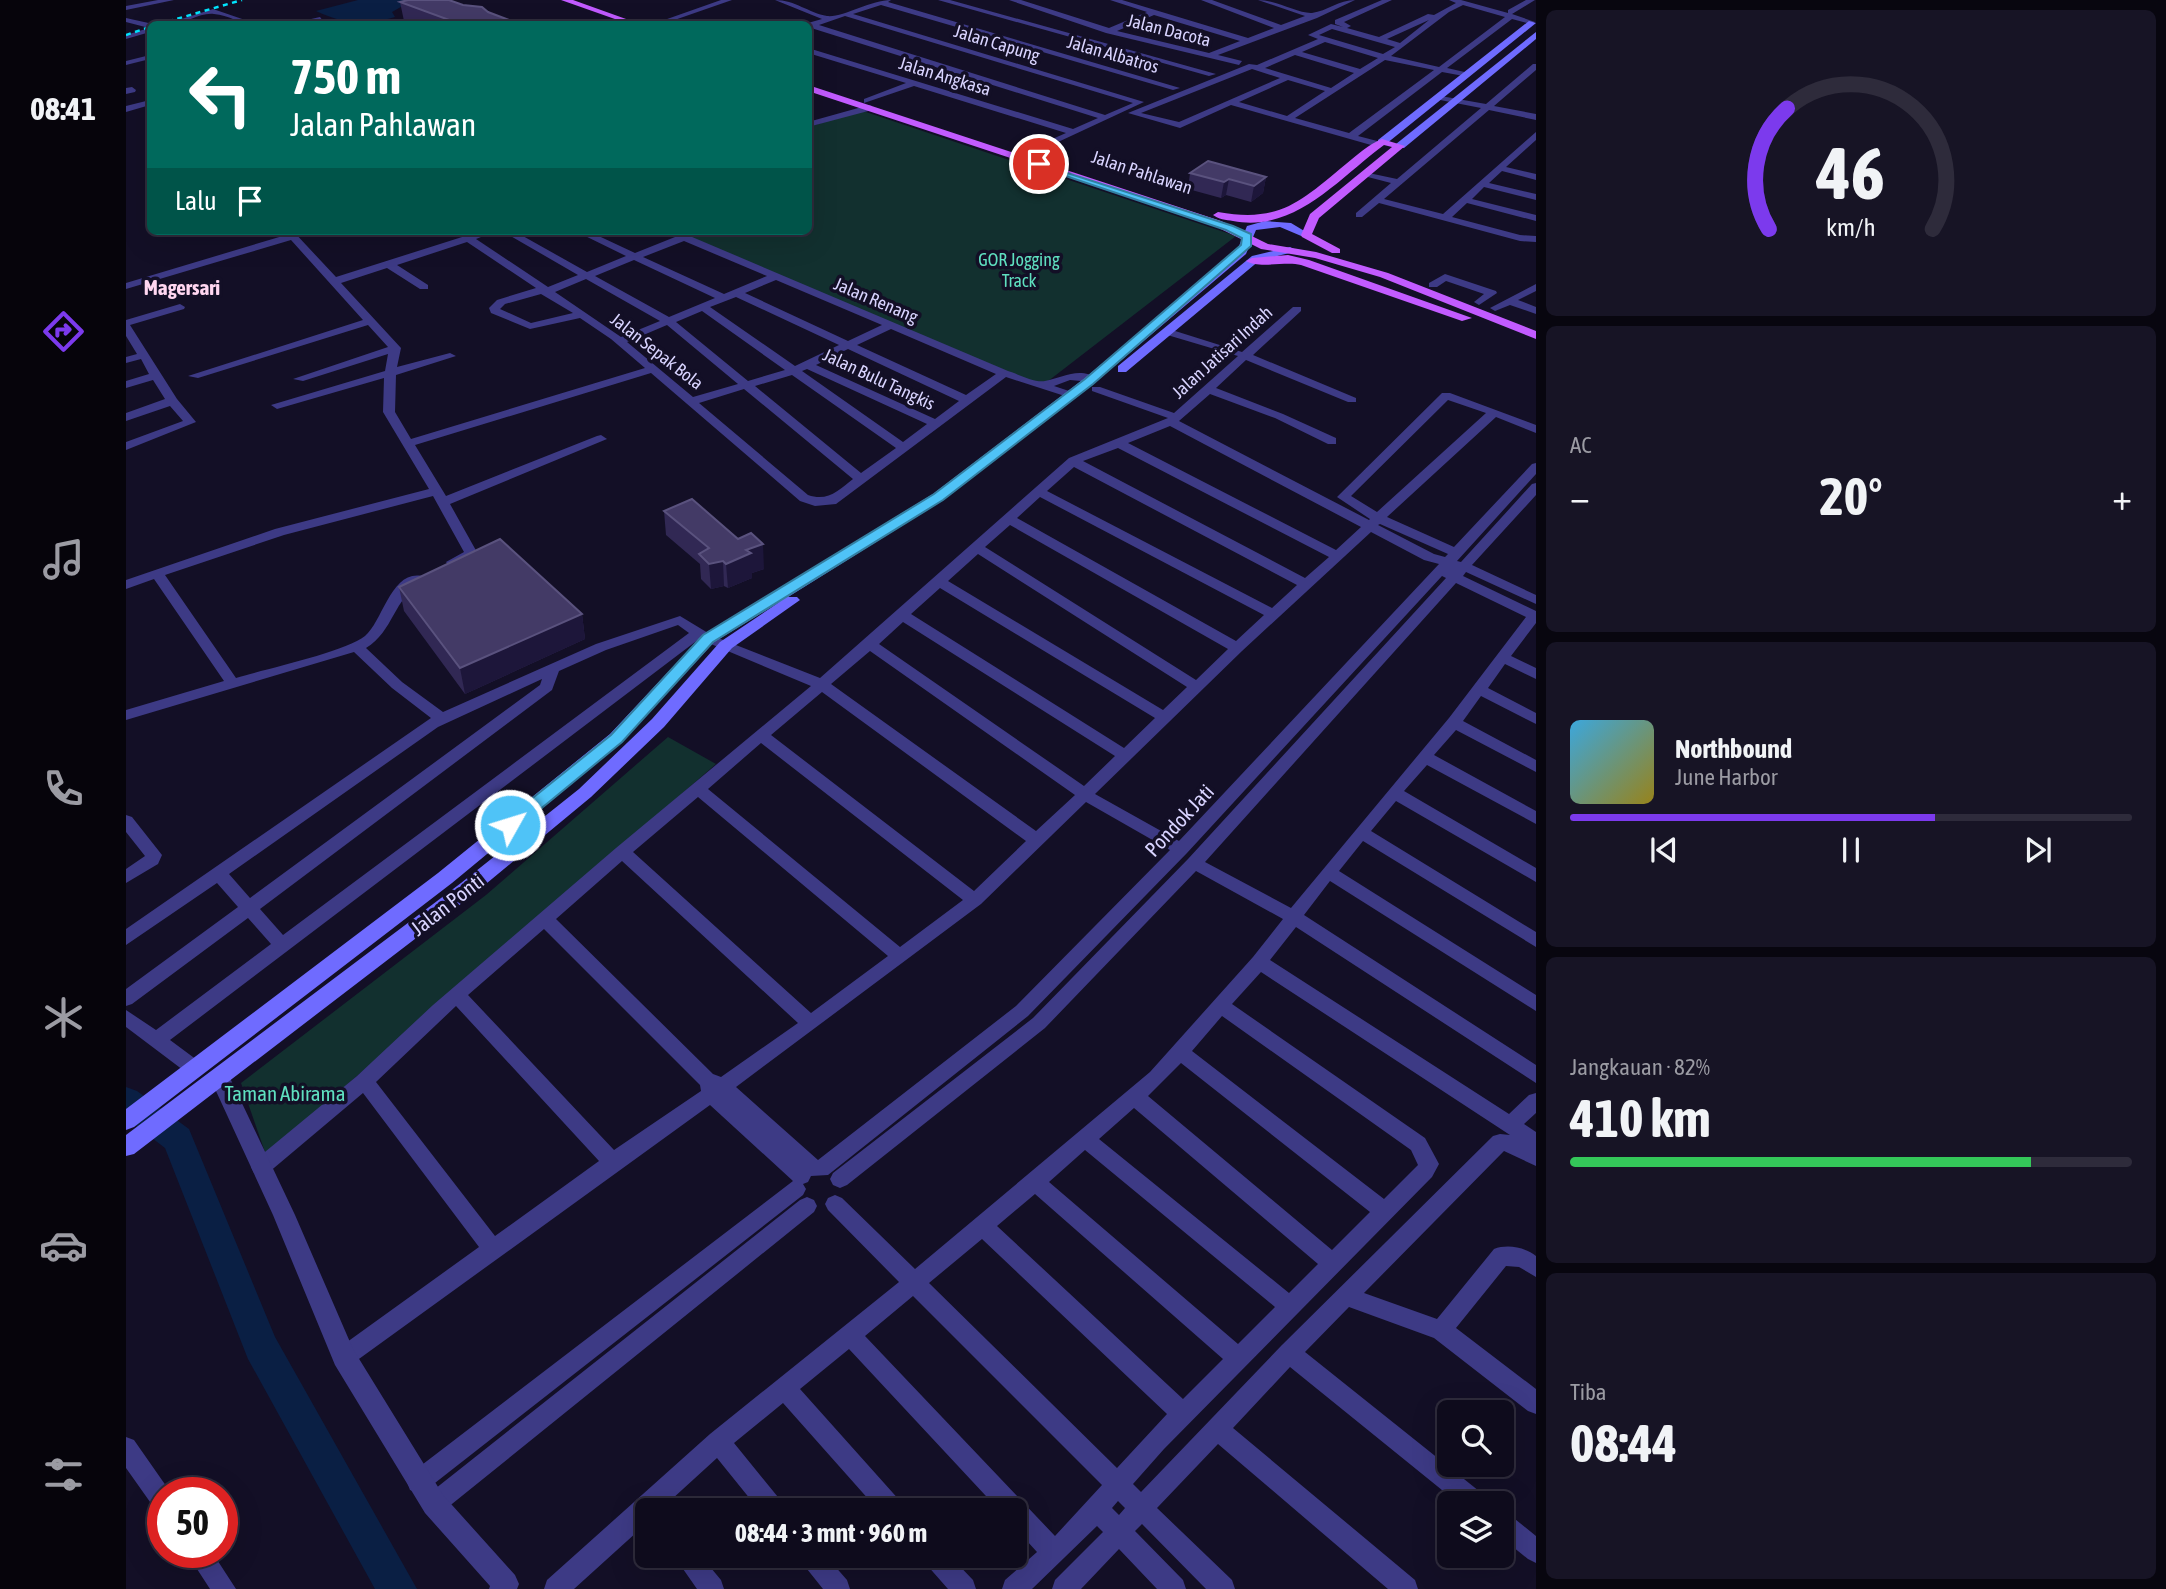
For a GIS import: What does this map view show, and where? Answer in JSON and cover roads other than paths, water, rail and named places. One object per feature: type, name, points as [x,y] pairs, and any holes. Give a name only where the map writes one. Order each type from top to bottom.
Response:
[{"type":"main road","points":[[551,0],[611,21]]},
{"type":"main road","points":[[565,0],[627,21]]},
{"type":"main road","points":[[1247,237],[1249,230],[1255,226],[1273,222],[1293,212],[1534,21]]},
{"type":"main road","points":[[1306,236],[1314,216],[1504,64],[1536,35]]},
{"type":"main road","points":[[1486,60],[1504,64]]},
{"type":"main road","name":"Jalan Pahlawan","points":[[812,84],[864,104],[1217,223],[1265,247],[1290,250],[1384,275],[1536,335]]},
{"type":"main road","name":"Jalan Pahlawan","points":[[812,89],[1028,153],[1226,217],[1273,222],[1298,229],[1338,252],[1536,325]]},
{"type":"main road","points":[[1380,143],[1400,146]]},
{"type":"main road","name":"Jalan Ponti","points":[[1121,363],[1241,252],[1247,237]]},
{"type":"main road","name":"Jalan Ponti","points":[[130,1145],[193,1099],[585,793],[659,723],[726,645],[808,589],[912,525],[1121,363],[1168,332],[1252,261],[1265,253],[1290,250]]},
{"type":"main road","points":[[1252,261],[1288,258],[1305,262],[1536,342]]},
{"type":"main road","name":"Jalan Ponti","points":[[126,1121],[174,1084],[188,1064],[445,878],[617,738],[703,636],[939,497],[1071,395],[1094,384]]},
{"type":"street","points":[[126,8],[170,0]]},
{"type":"street","points":[[666,21],[729,0]]},
{"type":"street","points":[[779,0],[830,19]]},
{"type":"street","points":[[942,0],[1212,74]]},
{"type":"street","name":"Jalan Dacota","points":[[1013,0],[1109,31],[1239,63],[1212,74]]},
{"type":"street","points":[[1114,0],[1247,40]]},
{"type":"street","points":[[1206,0],[1283,28]]},
{"type":"street","points":[[1262,0],[1314,16]]},
{"type":"street","points":[[1319,0],[1338,5]]},
{"type":"street","points":[[1209,56],[1351,0]]},
{"type":"street","points":[[1388,0],[1338,22],[1401,46]]},
{"type":"street","points":[[1452,0],[1534,21]]},
{"type":"street","points":[[1350,137],[1531,0]]},
{"type":"street","points":[[812,24],[883,1]]},
{"type":"street","name":"Jalan Albatros","points":[[883,1],[1176,88]]},
{"type":"street","points":[[1464,1],[1383,38],[1331,26],[1312,35],[1384,57],[1466,75]]},
{"type":"street","points":[[1288,120],[1401,46],[1446,10]]},
{"type":"street","points":[[180,21],[213,11],[244,21]]},
{"type":"street","points":[[943,28],[985,12]]},
{"type":"street","points":[[1109,31],[1154,12]]},
{"type":"street","name":"Jalan Capung","points":[[845,14],[1140,102]]},
{"type":"street","points":[[312,21],[320,19]]},
{"type":"street","points":[[126,20],[147,26]]},
{"type":"street","points":[[1055,32],[1079,20]]},
{"type":"street","points":[[976,37],[1018,21]]},
{"type":"street","points":[[812,26],[1103,117]]},
{"type":"street","points":[[126,32],[147,27]]},
{"type":"street","points":[[126,37],[147,28]]},
{"type":"street","points":[[920,36],[931,32]]},
{"type":"street","points":[[1257,68],[1325,39]]},
{"type":"street","points":[[894,59],[941,42]]},
{"type":"street","points":[[953,46],[964,42]]},
{"type":"street","points":[[130,50],[147,56]]},
{"type":"street","name":"Jalan Angkasa","points":[[812,51],[1072,132]]},
{"type":"street","points":[[1292,51],[1361,72]]},
{"type":"street","points":[[126,63],[147,58]]},
{"type":"street","points":[[868,69],[881,64]]},
{"type":"street","points":[[1080,68],[1090,64]]},
{"type":"street","points":[[1289,78],[1180,125],[1132,113],[1252,66],[1332,91]]},
{"type":"street","points":[[1359,215],[1536,66]]},
{"type":"street","points":[[1026,75],[1037,71]]},
{"type":"street","points":[[1059,78],[1069,73]]},
{"type":"street","points":[[1028,153],[1103,117],[1212,74]]},
{"type":"street","points":[[964,99],[1015,80]]},
{"type":"street","points":[[812,124],[914,83]]},
{"type":"street","points":[[1422,83],[1460,99],[1536,117]]},
{"type":"street","points":[[1232,103],[1380,143]]},
{"type":"street","points":[[126,109],[147,104]]},
{"type":"street","points":[[1446,217],[1536,135]]},
{"type":"street","points":[[1520,150],[1536,155]]},
{"type":"street","points":[[1500,168],[1536,177]]},
{"type":"street","points":[[1367,174],[1399,182]]},
{"type":"street","points":[[1482,184],[1536,197]]},
{"type":"street","points":[[1379,199],[1520,238],[1536,239]]},
{"type":"street","points":[[1465,200],[1536,218]]},
{"type":"street","points":[[126,286],[287,235]]},
{"type":"street","points":[[291,235],[396,348]]},
{"type":"street","name":"Jalan Sepak Bola","points":[[456,235],[620,341],[804,498],[815,502],[832,501],[862,480]]},
{"type":"street","points":[[335,281],[478,235]]},
{"type":"street","points":[[514,235],[667,321],[862,480],[1004,373]]},
{"type":"street","points":[[588,235],[724,298]]},
{"type":"street","name":"Jalan Renang","points":[[679,235],[1004,373],[1071,395]]},
{"type":"street","points":[[580,314],[530,326],[495,311],[494,308],[501,302],[589,275],[684,237]]},
{"type":"street","points":[[389,264],[424,288]]},
{"type":"street","points":[[620,341],[774,277]]},
{"type":"street","points":[[1495,308],[1536,287]]},
{"type":"street","points":[[736,293],[967,400]]},
{"type":"street","points":[[1510,301],[1536,311]]},
{"type":"street","points":[[180,307],[128,332],[158,375],[172,401],[190,422],[197,439]]},
{"type":"street","points":[[703,307],[905,449]]},
{"type":"street","name":"Jalan Jatisari Indah","points":[[1073,461],[1173,419],[1208,390],[1242,354],[1297,309]]},
{"type":"street","points":[[194,376],[370,321]]},
{"type":"street","points":[[693,401],[794,371],[890,325]]},
{"type":"street","points":[[1168,332],[1242,354],[1352,400]]},
{"type":"street","points":[[126,715],[357,646],[374,636],[387,620],[394,595],[401,587],[471,554],[440,496],[389,412],[391,371],[396,348]]},
{"type":"street","points":[[299,379],[396,348]]},
{"type":"street","points":[[126,360],[144,355]]},
{"type":"street","points":[[277,405],[450,356]]},
{"type":"street","name":"Jalan Bulu Tangkis","points":[[807,365],[936,424]]},
{"type":"street","points":[[407,444],[653,369]]},
{"type":"street","points":[[126,385],[158,375]]},
{"type":"street","points":[[659,1498],[718,1442],[783,1387],[916,1282],[1135,1097],[1181,1052],[1259,962],[1292,916],[1454,722],[1502,657],[1535,604],[1449,564],[1173,419],[1094,384],[1069,376],[1043,386]]},
{"type":"street","points":[[1208,390],[1279,416],[1332,441]]},
{"type":"street","points":[[1449,564],[1373,523],[1345,500],[1344,493],[1446,395],[1456,396],[1536,429]]},
{"type":"street","points":[[126,416],[172,401]]},
{"type":"street","points":[[344,1357],[714,1086],[810,1023],[975,900],[1087,796],[1237,648],[1494,412]]},
{"type":"street","points":[[126,446],[190,422]]},
{"type":"street","points":[[126,585],[315,520],[440,496],[601,439]]},
{"type":"street","points":[[1118,443],[1336,555]]},
{"type":"street","points":[[261,1167],[364,1081],[457,995],[622,852],[870,644],[1073,461],[1307,585]]},
{"type":"street","name":"Pondok Jati","points":[[808,1182],[1022,1011],[1130,903],[1449,564],[1536,467]]},
{"type":"street","name":"Pondok Jati","points":[[839,1179],[1040,1023],[1194,863],[1449,564],[1536,486]]},
{"type":"street","points":[[1040,492],[1274,615]]},
{"type":"street","points":[[1008,518],[1237,648]]},
{"type":"street","points":[[976,547],[1197,687]]},
{"type":"street","points":[[157,573],[233,684]]},
{"type":"street","points":[[939,581],[1165,718]]},
{"type":"street","points":[[901,614],[1126,756]]},
{"type":"street","points":[[126,938],[310,806],[442,719],[601,647],[680,620],[703,636],[821,684],[1038,841]]},
{"type":"street","points":[[161,1043],[282,946],[703,636]]},
{"type":"street","points":[[870,644],[1087,796],[1181,849]]},
{"type":"street","points":[[357,646],[397,685],[442,719]]},
{"type":"street","points":[[1502,657],[1536,674]]},
{"type":"street","points":[[126,999],[246,907],[547,687],[553,668]]},
{"type":"street","points":[[1479,689],[1536,719]]},
{"type":"street","points":[[1454,722],[1536,767]]},
{"type":"street","points":[[761,735],[975,900]]},
{"type":"street","points":[[1425,757],[1536,817]]},
{"type":"street","points":[[698,789],[901,957]]},
{"type":"street","points":[[1395,793],[1536,876]]},
{"type":"street","points":[[126,821],[154,855],[152,860],[126,877]]},
{"type":"street","points":[[1362,833],[1536,940]]},
{"type":"street","points":[[622,852],[810,1023]]},
{"type":"street","points":[[1194,863],[1292,916],[1536,1075]]},
{"type":"street","points":[[1328,872],[1536,1004]]},
{"type":"street","points":[[218,873],[282,946]]},
{"type":"street","points":[[1130,903],[1147,912]]},
{"type":"street","points":[[418,1482],[808,1182],[839,1179],[842,1192],[835,1204],[821,1209],[808,1182],[545,919]]},
{"type":"street","points":[[1259,962],[1536,1142]]},
{"type":"street","points":[[457,995],[612,1162]]},
{"type":"street","points":[[1014,1589],[1097,1509],[1183,1414],[1429,1164],[1418,1144],[1222,1006]]},
{"type":"street","points":[[126,1017],[188,1064]]},
{"type":"street","points":[[1181,1052],[1384,1211]]},
{"type":"street","points":[[220,1078],[344,1357],[433,1504],[507,1587]]},
{"type":"street","points":[[364,1081],[493,1249]]},
{"type":"street","points":[[1135,1097],[1332,1263]]},
{"type":"street","points":[[1511,1125],[1536,1101]]},
{"type":"street","points":[[1085,1139],[1290,1306]]},
{"type":"street","points":[[1064,1589],[1289,1353],[1348,1297],[1500,1142],[1514,1144],[1536,1158]]},
{"type":"street","points":[[433,1504],[808,1182]]},
{"type":"street","points":[[1035,1182],[1239,1359]]},
{"type":"street","points":[[835,1204],[1223,1589]]},
{"type":"street","points":[[983,1226],[1183,1414]]},
{"type":"street","points":[[1441,1330],[1501,1256],[1523,1258],[1536,1268]]},
{"type":"street","points":[[1348,1297],[1441,1330],[1536,1403]]},
{"type":"street","points":[[849,1334],[1004,1498]]},
{"type":"street","points":[[1289,1353],[1461,1491]]},
{"type":"street","points":[[783,1387],[882,1498]]},
{"type":"street","points":[[1217,1429],[1406,1589]]},
{"type":"street","points":[[718,1442],[764,1498]]},
{"type":"street","points":[[126,1448],[147,1478]]},
{"type":"street","points":[[1097,1509],[1174,1589]]},
{"type":"street","points":[[556,1589],[635,1519]]},
{"type":"street","points":[[1027,1523],[1054,1552]]},
{"type":"street","points":[[1514,1533],[1536,1551]]},
{"type":"street","points":[[209,1568],[224,1589]]},
{"type":"street","points":[[695,1568],[712,1589]]},
{"type":"street","points":[[821,1568],[838,1589]]},
{"type":"street","points":[[945,1568],[964,1589]]},
{"type":"water","points":[[358,0],[413,0],[392,12],[395,17],[378,21],[345,21],[316,11]]},
{"type":"waterway","points":[[126,1100],[178,1139],[261,1347],[397,1589]]},
{"type":"railway","points":[[169,21],[242,0]]},
{"type":"railway","points":[[126,35],[147,28]]},
{"type":"district","name":"Magersari","points":[[182,287]]},
{"type":"park label","name":"GOR Jogging Track","points":[[1019,269]]},
{"type":"park label","name":"Taman Abirama","points":[[285,1093]]}]
